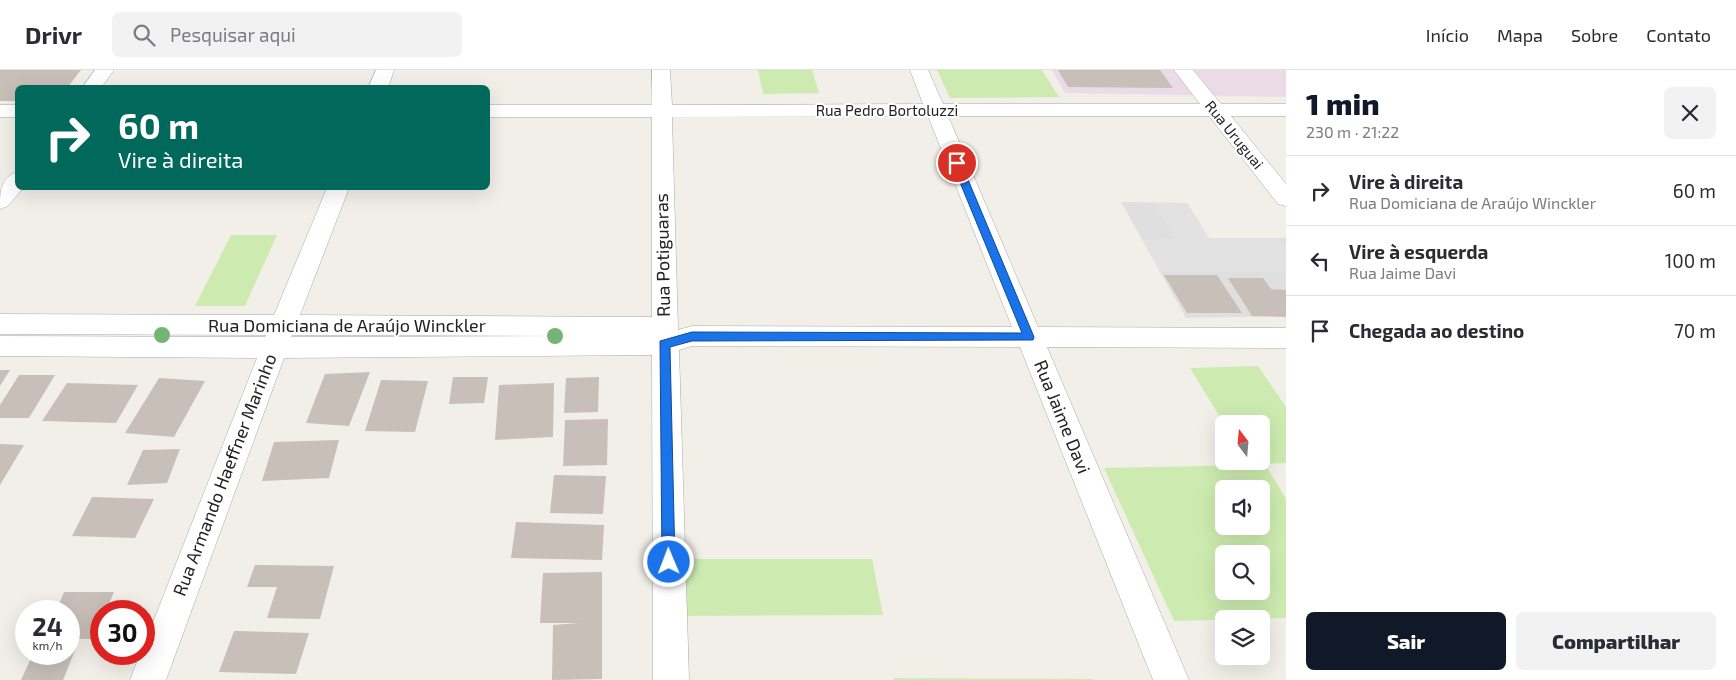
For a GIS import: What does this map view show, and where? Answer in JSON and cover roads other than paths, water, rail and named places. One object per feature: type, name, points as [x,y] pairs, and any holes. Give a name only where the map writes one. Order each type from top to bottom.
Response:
[{"type":"street","points":[[93,85],[105,70]]},
{"type":"street","points":[[379,85],[384,70]]},
{"type":"street","name":"Rua Potiguaras","points":[[661,70],[671,680]]},
{"type":"street","name":"Rua Jaime Davi","points":[[919,70],[1171,680]]},
{"type":"street","name":"Rua Uruguai","points":[[1183,70],[1286,199]]},
{"type":"street","name":"Rua Pedro Bortoluzzi","points":[[490,111],[1286,110]]},
{"type":"street","points":[[0,111],[15,111]]},
{"type":"street","points":[[0,201],[15,183]]},
{"type":"street","name":"Rua Armando Haeffner Marinho","points":[[148,680],[278,337],[337,190]]},
{"type":"street","name":"Rua Domiciana de Araújo Winckler","points":[[0,324],[47,324],[142,336]]},
{"type":"street","points":[[33,346],[47,324]]},
{"type":"street","name":"Rua Domiciana de Araújo Winckler","points":[[0,346],[33,346],[142,336],[517,337],[664,335],[1286,338]]}]
